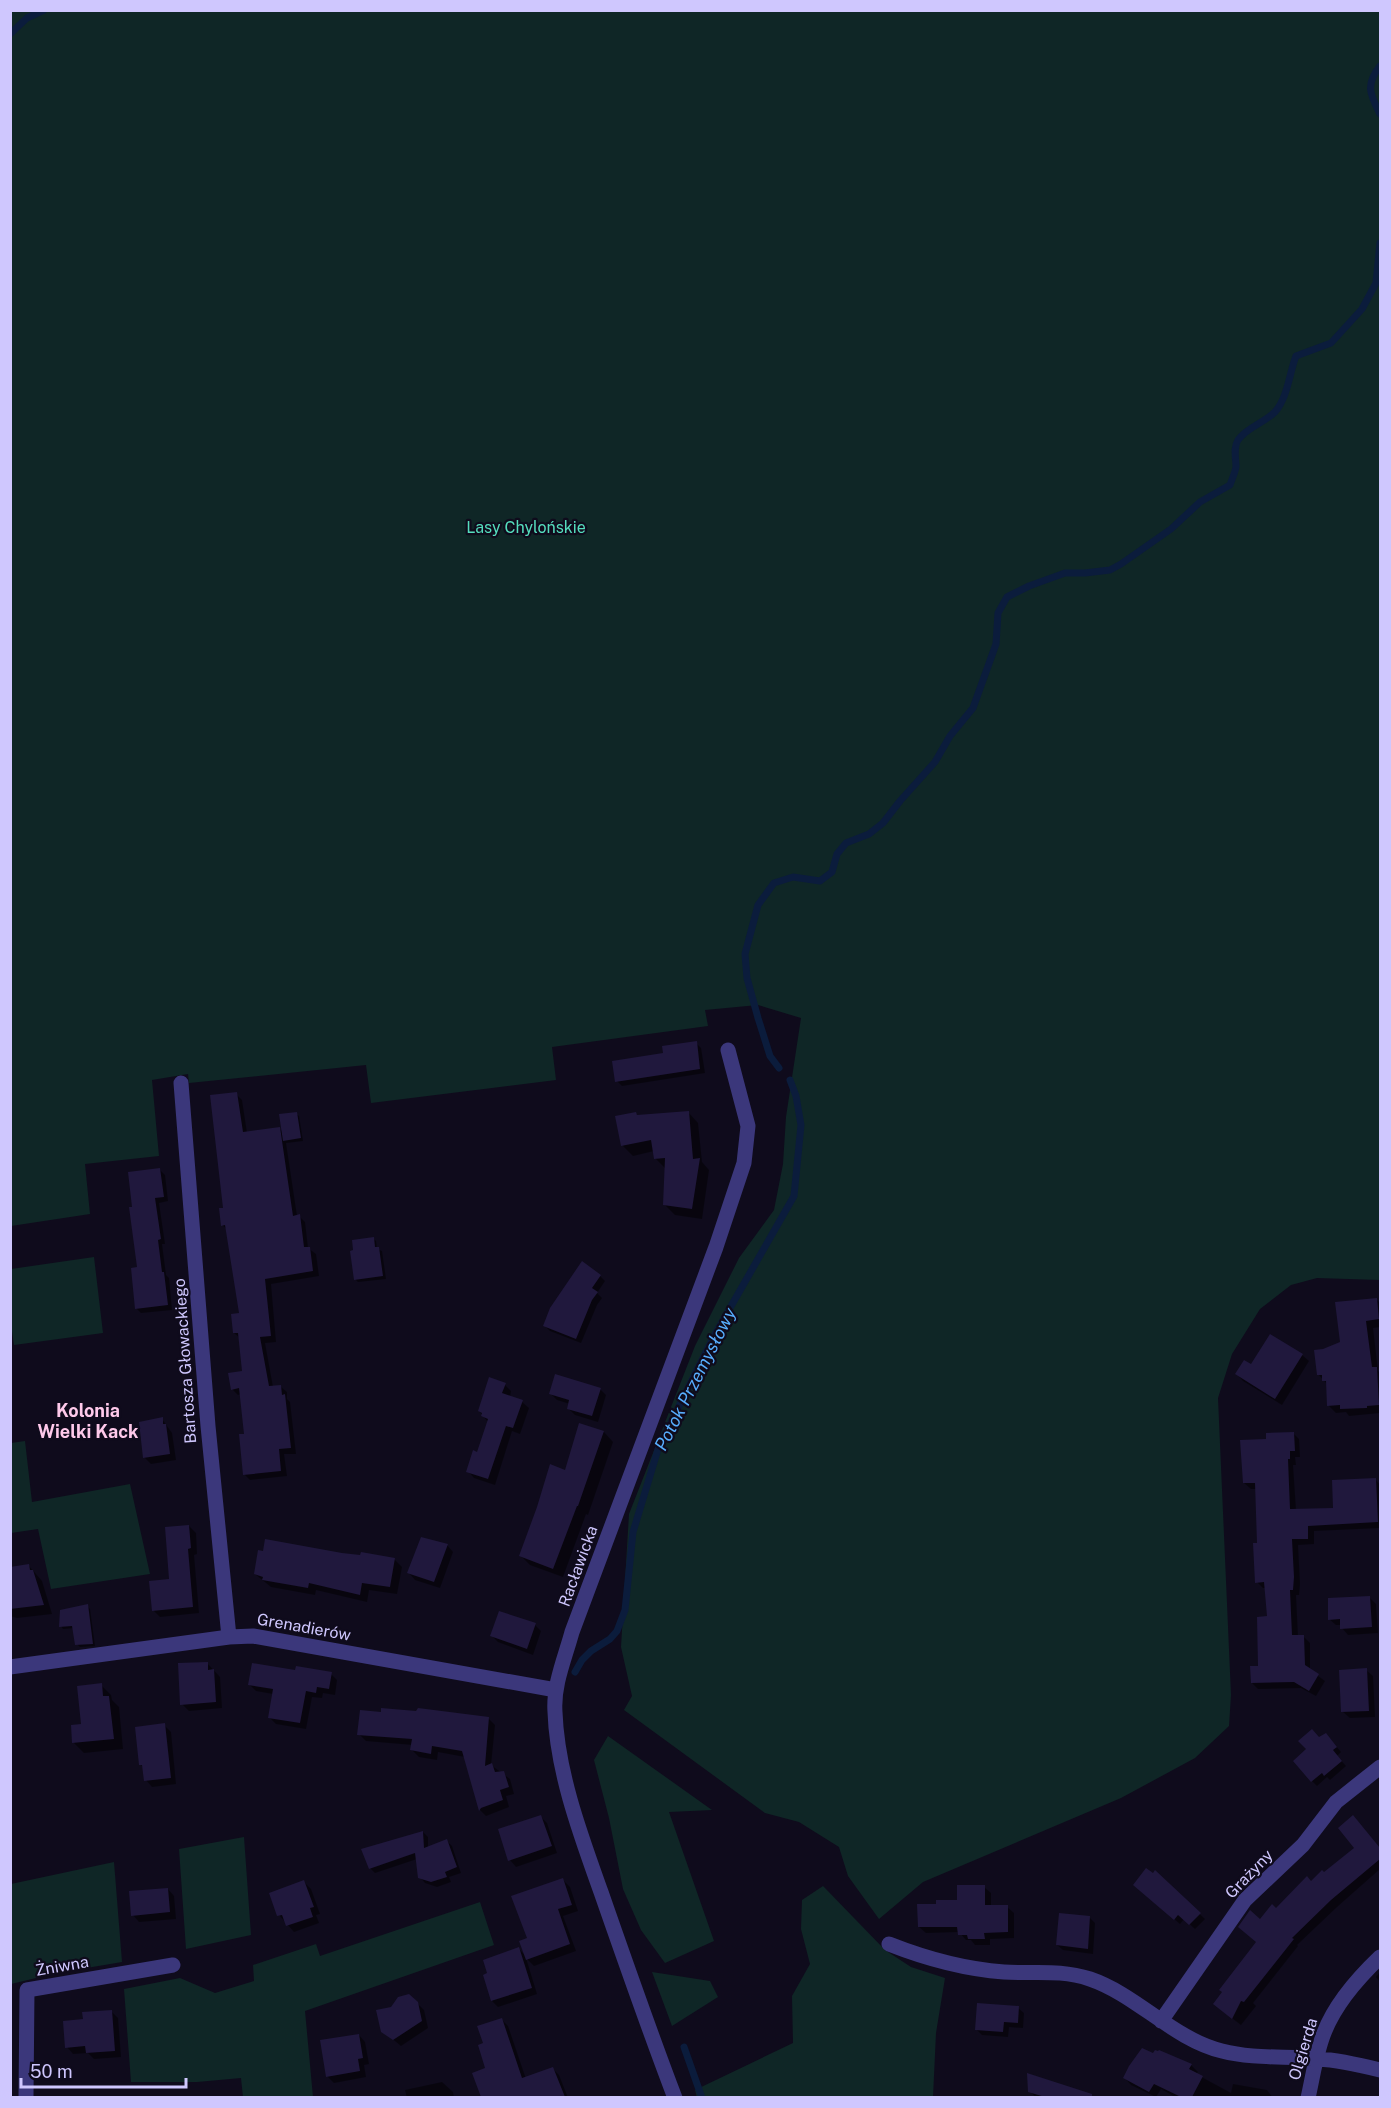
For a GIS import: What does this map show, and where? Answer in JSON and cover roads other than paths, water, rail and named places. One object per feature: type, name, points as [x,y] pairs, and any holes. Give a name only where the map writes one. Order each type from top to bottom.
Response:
[{"type":"street","name":"Racławicka","points":[[675,2097],[615,1934],[570,1797],[557,1741],[554,1711],[555,1690],[572,1632],[716,1247],[744,1162],[748,1126],[728,1050]]},
{"type":"street","name":"Bartosza Głowackiego","points":[[181,1083],[208,1425],[229,1636]]},
{"type":"street","name":"Grenadierów","points":[[10,1667],[229,1636],[253,1636],[555,1690]]},
{"type":"street","name":"Grażyny","points":[[1161,2021],[1245,1900],[1304,1845],[1336,1803],[1380,1767]]},
{"type":"street","points":[[889,1944],[935,1962],[1006,1972],[1062,1973],[1091,1980],[1118,1992],[1161,2021],[1221,2051],[1253,2056],[1317,2058],[1380,2070]]},
{"type":"street","name":"Olgierda","points":[[1308,2097],[1324,2032],[1335,2011],[1357,1981],[1380,1957]]},
{"type":"street","name":"Żniwna","points":[[26,2097],[27,1990],[173,1965]]},
{"type":"waterway","points":[[10,34],[27,18],[44,10]]},
{"type":"waterway","name":"Potok Przemysłowy","points":[[1380,66],[1371,84],[1374,101],[1380,114]]},
{"type":"waterway","name":"Potok Przemysłowy","points":[[779,1068],[770,1056],[758,1018],[747,978],[745,954],[758,905],[774,883],[793,877],[820,881],[832,872],[837,854],[846,843],[869,834],[883,823],[935,762],[950,736],[973,708],[996,644],[998,613],[1007,597],[1065,573],[1110,570],[1171,529],[1200,502],[1230,485],[1236,467],[1236,443],[1246,432],[1275,412],[1286,392],[1296,356],[1331,343],[1362,309],[1376,283],[1380,243]]},
{"type":"waterway","name":"Potok Przemysłowy","points":[[575,1672],[591,1651],[610,1639],[617,1631],[625,1610],[633,1532],[659,1446],[714,1336],[794,1196],[801,1125],[796,1096],[790,1080]]},
{"type":"waterway","name":"Potok Przemysłowy","points":[[684,2047],[702,2098]]},
{"type":"district","name":"Kolonia Wielki Kack","points":[[88,1420]]},
{"type":"park label","name":"Lasy Chylońskie","points":[[526,527]]}]
